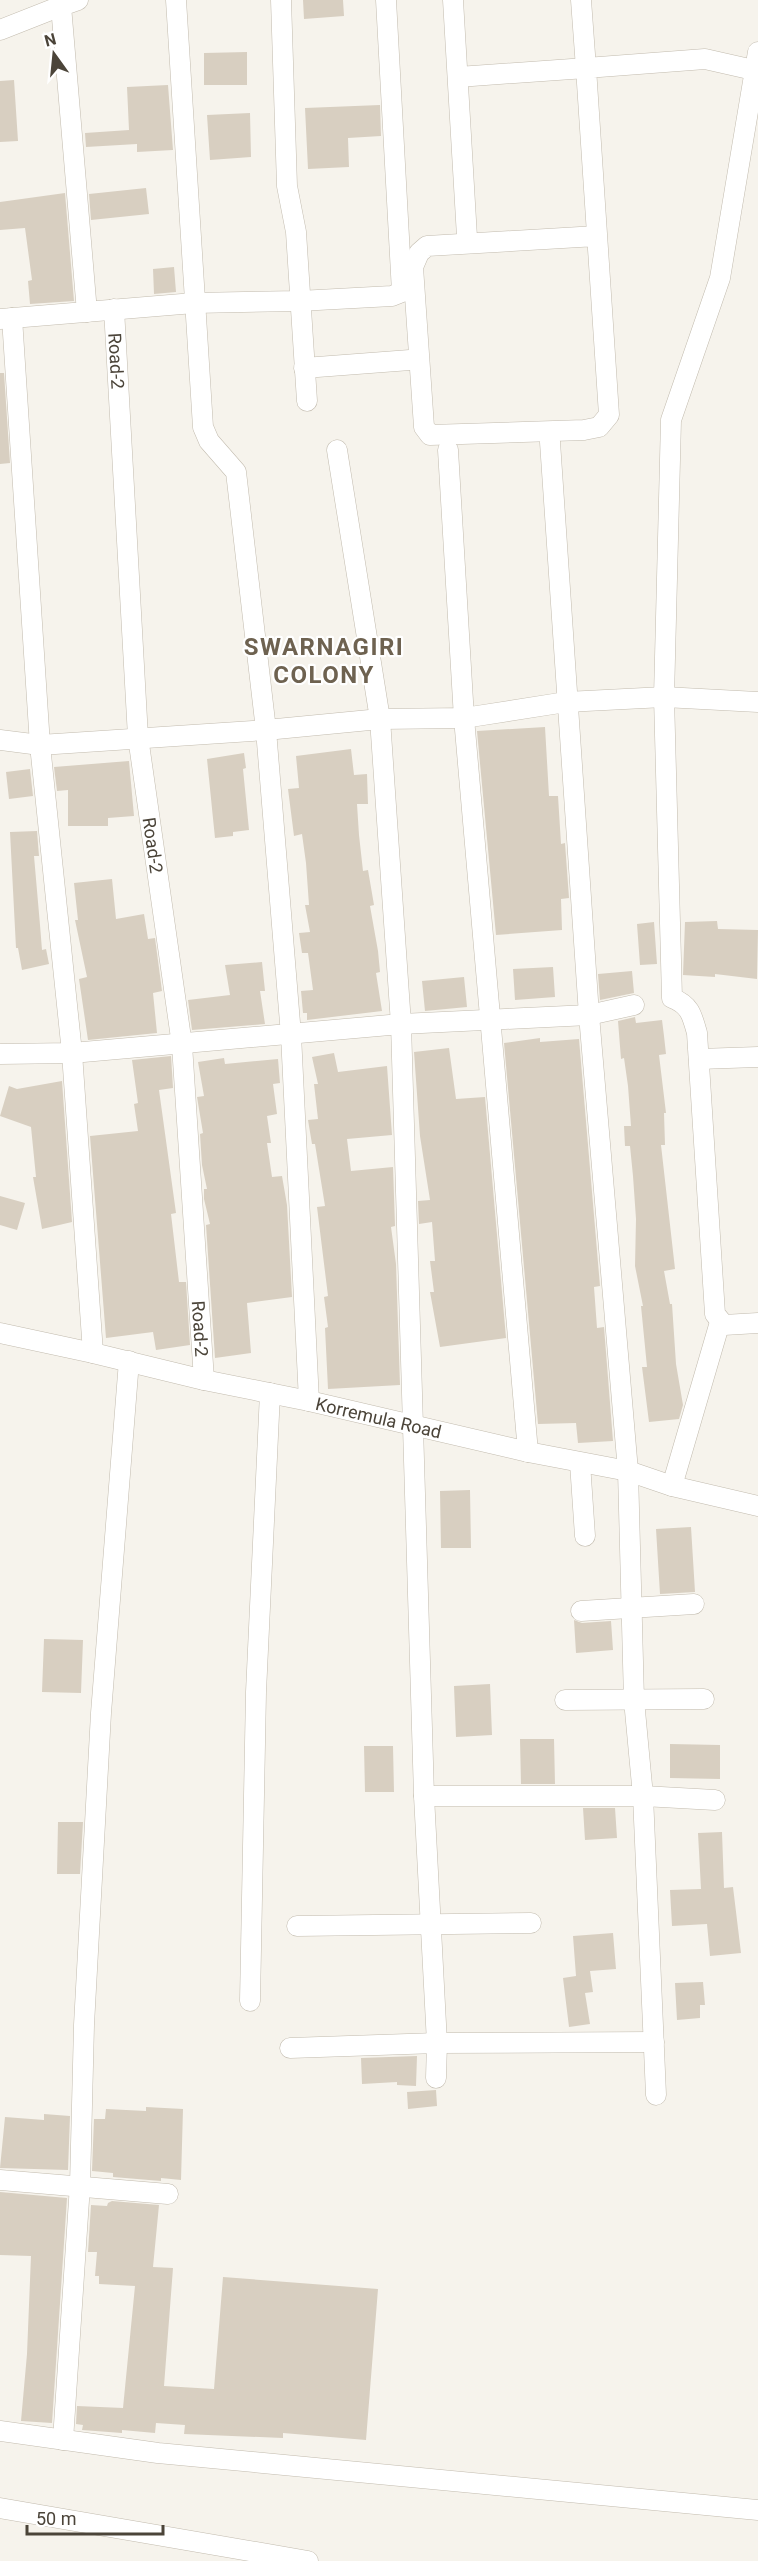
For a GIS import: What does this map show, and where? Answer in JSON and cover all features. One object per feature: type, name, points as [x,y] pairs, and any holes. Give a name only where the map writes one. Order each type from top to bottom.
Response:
[{"type":"street","points":[[176,0],[194,303],[204,427],[209,441],[236,471],[239,483],[266,730],[291,1035],[309,1401]]},
{"type":"street","points":[[282,0],[287,186],[296,232],[307,401]]},
{"type":"street","points":[[93,1353],[72,1053],[40,745],[6,319],[194,303],[299,302],[392,296],[402,292],[386,0]]},
{"type":"street","points":[[453,0],[467,237]]},
{"type":"street","points":[[581,0],[609,389],[609,415],[599,427],[584,430],[429,435],[424,427],[413,267],[419,253],[427,246],[597,236]]},
{"type":"street","points":[[0,30],[69,3],[87,312]]},
{"type":"street","points":[[458,77],[705,59],[757,65],[720,278],[671,420],[664,697],[672,998],[685,1003],[691,1012],[697,1033],[715,1314],[724,1324],[758,1323]]},
{"type":"street","name":"Road-2","points":[[114,309],[138,737],[182,1045],[204,1380]]},
{"type":"street","points":[[304,368],[410,360]]},
{"type":"street","points":[[550,442],[589,1015],[628,1471],[633,1700],[644,1796],[656,2095]]},
{"type":"street","points":[[337,450],[380,718],[401,1024],[424,1796],[437,2043],[436,2078]]},
{"type":"street","points":[[448,450],[465,718],[528,1452]]},
{"type":"street","points":[[0,740],[40,745],[266,730],[380,718],[465,718],[566,702],[664,697],[758,702]]},
{"type":"street","points":[[0,1054],[72,1053],[401,1024],[589,1015],[634,1005]]},
{"type":"street","points":[[699,1059],[758,1057]]},
{"type":"street","points":[[672,1486],[720,1322]]},
{"type":"street","name":"Korremula Road","points":[[0,1333],[528,1452],[628,1471],[672,1486],[758,1506]]},
{"type":"street","points":[[63,2440],[80,2185],[84,2025],[101,1713],[129,1361]]},
{"type":"street","points":[[250,2001],[256,1692],[270,1393]]},
{"type":"street","points":[[580,1463],[585,1536]]},
{"type":"street","points":[[581,1611],[631,1606],[694,1604]]},
{"type":"street","points":[[565,1700],[704,1699]]},
{"type":"street","points":[[424,1796],[644,1796],[715,1800]]},
{"type":"street","points":[[297,1926],[531,1923]]},
{"type":"street","points":[[290,2048],[437,2043],[654,2042]]},
{"type":"street","points":[[0,2180],[168,2194]]},
{"type":"street","points":[[0,2431],[158,2453],[758,2510]]},
{"type":"street","points":[[0,2508],[308,2561]]},
{"type":"building","points":[[303,0],[343,0],[344,16],[304,19]]},
{"type":"building","points":[[247,52],[247,85],[204,85],[204,53]]},
{"type":"building","points":[[14,80],[18,141],[0,142],[0,81]]},
{"type":"building","points":[[168,85],[173,150],[137,152],[137,144],[86,147],[85,133],[129,130],[127,87]]},
{"type":"building","points":[[380,105],[381,136],[348,138],[349,167],[308,169],[305,108]]},
{"type":"building","points":[[250,113],[251,157],[210,160],[207,115]]},
{"type":"building","points":[[146,188],[149,214],[91,220],[89,194]]},
{"type":"building","points":[[65,193],[74,301],[30,304],[28,281],[32,280],[25,228],[0,230],[0,202]]},
{"type":"building","points":[[174,267],[176,292],[154,294],[153,269]]},
{"type":"building","points":[[0,373],[4,373],[10,463],[0,464]]},
{"type":"building","points":[[545,727],[549,796],[558,796],[561,844],[565,843],[569,898],[561,899],[562,930],[496,935],[477,731]]},
{"type":"building","points":[[351,749],[354,775],[367,774],[368,804],[357,804],[363,871],[368,870],[374,905],[370,906],[378,951],[380,972],[376,973],[382,1011],[307,1020],[307,1013],[303,1013],[301,991],[313,990],[308,953],[302,953],[299,933],[310,932],[305,905],[309,905],[306,863],[302,834],[294,836],[288,789],[299,788],[296,756]]},
{"type":"building","points":[[244,753],[246,768],[243,769],[249,830],[233,832],[233,836],[215,838],[207,759]]},
{"type":"building","points":[[129,761],[134,816],[108,818],[108,826],[68,826],[68,790],[57,791],[54,767]]},
{"type":"building","points":[[30,769],[33,796],[9,799],[6,772]]},
{"type":"building","points":[[37,831],[39,856],[34,856],[42,950],[46,949],[49,964],[22,970],[18,948],[16,948],[10,832]]},
{"type":"building","points":[[112,879],[116,919],[144,914],[148,939],[155,938],[162,991],[153,993],[157,1033],[88,1040],[79,979],[87,977],[75,920],[78,920],[74,883]]},
{"type":"building","points":[[717,921],[718,929],[758,930],[757,979],[715,974],[715,977],[683,975],[685,922]]},
{"type":"building","points":[[654,922],[657,964],[640,965],[637,924]]},
{"type":"building","points":[[262,962],[265,991],[260,991],[265,1024],[192,1030],[188,1000],[230,995],[225,965]]},
{"type":"building","points":[[553,967],[555,997],[515,1000],[513,969]]},
{"type":"building","points":[[632,971],[634,993],[600,1000],[598,974]]},
{"type":"building","points":[[464,977],[467,1007],[425,1011],[422,981]]},
{"type":"building","points":[[635,1017],[636,1023],[662,1020],[664,1036],[666,1054],[659,1055],[666,1113],[664,1113],[665,1145],[661,1145],[675,1269],[664,1271],[670,1304],[672,1304],[676,1364],[683,1405],[679,1419],[649,1422],[642,1367],[647,1367],[641,1306],[643,1306],[635,1266],[636,1219],[633,1176],[630,1146],[625,1146],[624,1126],[631,1126],[628,1086],[624,1058],[621,1059],[618,1021]]},
{"type":"building","points":[[540,1038],[540,1042],[579,1039],[600,1286],[594,1287],[597,1328],[604,1327],[613,1441],[578,1443],[576,1423],[538,1424],[504,1043]]},
{"type":"building","points":[[449,1048],[456,1099],[485,1097],[506,1338],[440,1347],[430,1292],[434,1292],[430,1261],[435,1261],[432,1222],[419,1224],[418,1201],[430,1200],[420,1136],[414,1052]]},
{"type":"building","points":[[334,1053],[338,1072],[387,1066],[392,1135],[347,1139],[351,1171],[393,1167],[395,1226],[391,1227],[396,1264],[400,1385],[328,1389],[325,1328],[328,1327],[324,1297],[328,1296],[317,1207],[325,1206],[315,1144],[312,1144],[308,1120],[318,1119],[314,1084],[318,1084],[312,1057]]},
{"type":"building","points":[[171,1056],[173,1088],[159,1090],[176,1213],[171,1214],[179,1282],[186,1282],[190,1345],[156,1350],[153,1332],[106,1338],[90,1136],[138,1131],[134,1104],[138,1103],[132,1060]]},
{"type":"building","points":[[224,1058],[225,1064],[278,1059],[280,1083],[273,1084],[277,1114],[267,1116],[271,1143],[267,1143],[272,1177],[282,1176],[287,1205],[292,1297],[247,1303],[251,1353],[215,1358],[206,1225],[210,1224],[204,1199],[204,1189],[207,1189],[202,1165],[200,1134],[203,1133],[197,1097],[204,1096],[198,1062]]},
{"type":"building","points":[[62,1081],[72,1222],[42,1229],[33,1177],[36,1177],[31,1127],[0,1116],[9,1086],[17,1089]]},
{"type":"building","points":[[0,1196],[25,1203],[17,1230],[0,1225]]},
{"type":"building","points":[[470,1490],[471,1548],[441,1548],[440,1491]]},
{"type":"building","points":[[691,1527],[695,1592],[660,1594],[656,1529]]},
{"type":"building","points":[[574,1620],[582,1623],[611,1621],[613,1650],[576,1653]]},
{"type":"building","points":[[44,1639],[83,1640],[81,1693],[42,1692]]},
{"type":"building","points":[[490,1684],[492,1735],[456,1737],[454,1686]]},
{"type":"building","points":[[520,1739],[554,1739],[555,1784],[521,1784]]},
{"type":"building","points":[[670,1744],[720,1745],[720,1779],[670,1778]]},
{"type":"building","points":[[364,1746],[393,1746],[394,1792],[365,1792]]},
{"type":"building","points":[[583,1808],[615,1808],[617,1838],[585,1840]]},
{"type":"building","points":[[58,1822],[83,1822],[80,1874],[57,1874]]},
{"type":"building","points":[[722,1832],[724,1888],[733,1887],[741,1953],[710,1956],[707,1924],[672,1926],[670,1890],[701,1889],[698,1833]]},
{"type":"building","points":[[613,1933],[616,1969],[590,1971],[593,1992],[585,1993],[590,2024],[569,2027],[563,1978],[576,1976],[573,1936]]},
{"type":"building","points":[[703,1982],[705,2005],[700,2005],[700,2018],[677,2020],[675,1983]]},
{"type":"building","points":[[417,2056],[416,2086],[397,2085],[397,2082],[362,2084],[361,2058]]},
{"type":"building","points":[[436,2090],[437,2106],[408,2109],[407,2092]]},
{"type":"building","points":[[146,2107],[183,2109],[181,2180],[161,2178],[161,2181],[113,2177],[113,2173],[92,2171],[94,2119],[105,2119],[106,2109],[146,2111]]},
{"type":"building","points":[[44,2114],[70,2116],[68,2170],[0,2168],[5,2117],[44,2120]]},
{"type":"building","points":[[0,2192],[67,2198],[52,2423],[21,2421],[27,2354],[31,2256],[0,2255]]},
{"type":"building","points":[[112,2201],[159,2205],[153,2267],[173,2268],[164,2386],[214,2389],[223,2277],[378,2289],[366,2440],[283,2433],[283,2438],[184,2434],[185,2425],[156,2423],[155,2433],[82,2430],[83,2425],[76,2424],[77,2406],[123,2408],[135,2286],[99,2284],[99,2276],[95,2276],[97,2252],[88,2252],[91,2205],[107,2206]]},
{"type":"district","name":"SWARNAGIRI COLONY","points":[[324,661]]}]
